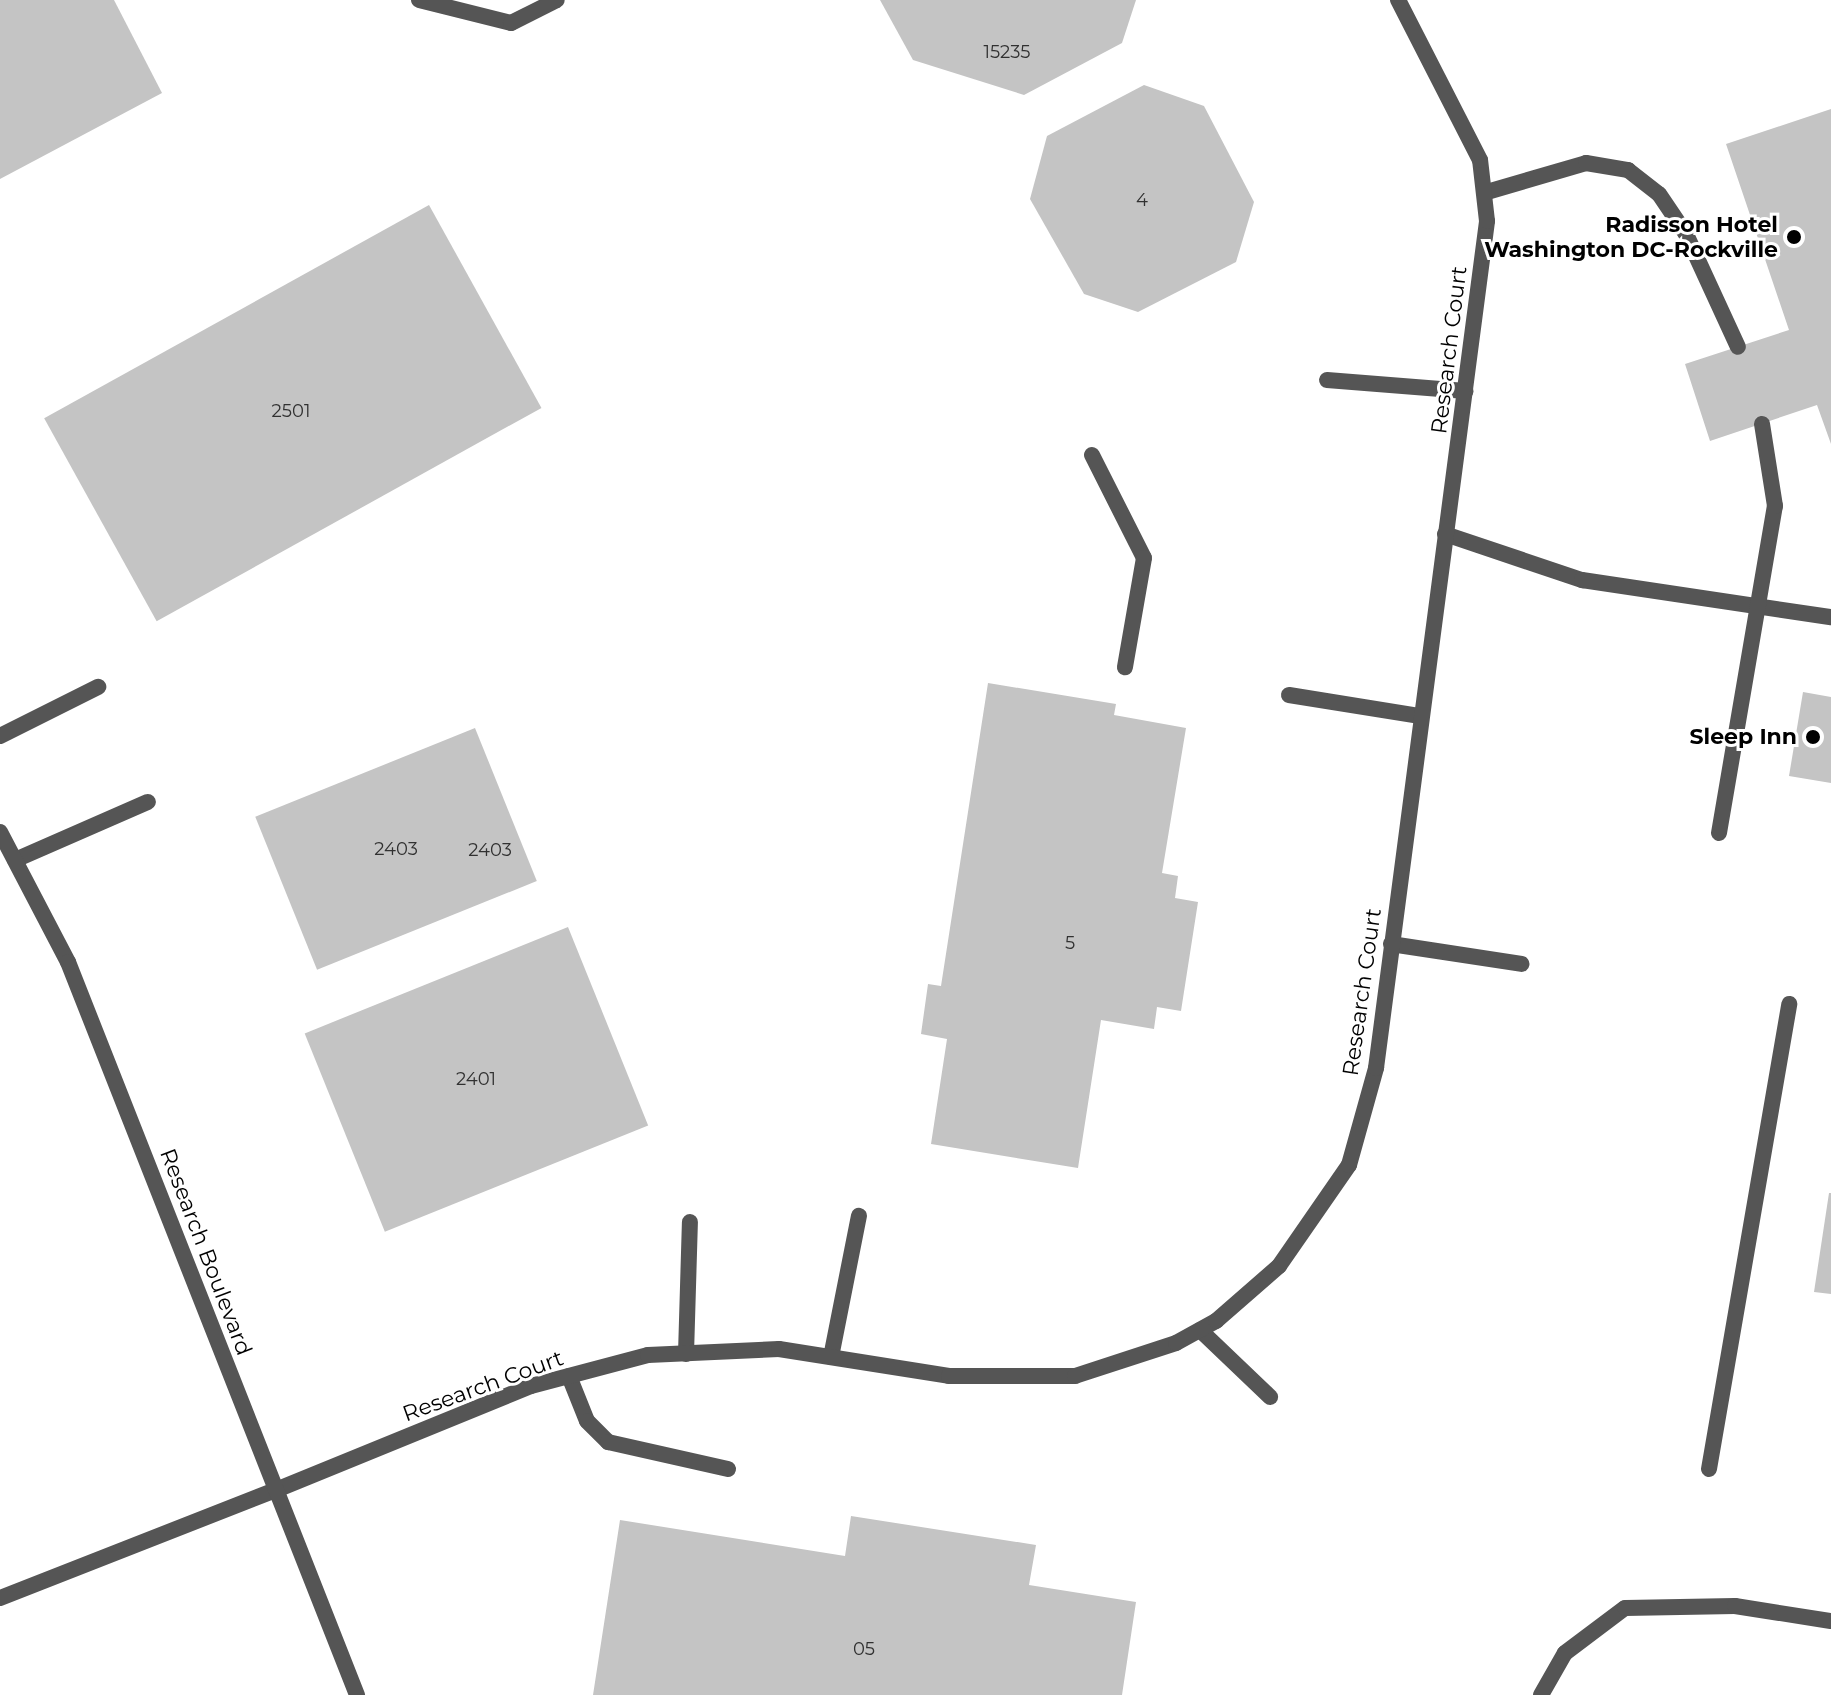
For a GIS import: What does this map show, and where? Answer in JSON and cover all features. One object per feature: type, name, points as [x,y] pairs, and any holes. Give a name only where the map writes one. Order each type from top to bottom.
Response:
[{"type":"street","points":[[419,0],[511,23],[557,0]]},
{"type":"street","name":"Research Court","points":[[0,1598],[531,1386],[648,1355],[779,1349],[949,1376],[1075,1376],[1200,1330],[1279,1266],[1349,1165],[1376,1068],[1420,716],[1466,391],[1487,192],[1480,160],[1398,0]]},
{"type":"street","points":[[1487,192],[1586,163],[1628,170],[1659,194],[1686,234],[1738,347]]},
{"type":"street","points":[[1327,380],[1466,391]]},
{"type":"street","points":[[1719,833],[1775,506],[1762,424]]},
{"type":"street","points":[[1092,455],[1144,558],[1125,667]]},
{"type":"street","points":[[1445,534],[1582,580],[1831,617]]},
{"type":"street","points":[[0,736],[98,687]]},
{"type":"street","points":[[1289,695],[1420,716]]},
{"type":"street","points":[[15,860],[148,802]]},
{"type":"street","name":"Research Boulevard","points":[[0,833],[68,962],[357,1695]]},
{"type":"street","points":[[1391,944],[1521,964]]},
{"type":"street","points":[[1709,1469],[1789,1004]]},
{"type":"street","points":[[831,1357],[859,1216]]},
{"type":"street","points":[[686,1354],[690,1222]]},
{"type":"street","points":[[1200,1330],[1270,1397]]},
{"type":"street","points":[[569,1376],[587,1421],[608,1442],[728,1469]]},
{"type":"street","points":[[1541,1695],[1565,1653],[1625,1608],[1735,1606],[1831,1621]]},
{"type":"building","points":[[0,0],[114,0],[162,93],[0,179]]},
{"type":"building","points":[[880,0],[1136,0],[1122,43],[1024,95],[913,60]]},
{"type":"building","points":[[1144,85],[1204,106],[1254,202],[1236,262],[1138,312],[1084,294],[1030,199],[1047,136]]},
{"type":"building","name":"Radisson Hotel Washington DC-Rockville","points":[[1831,109],[1831,444],[1817,405],[1710,441],[1685,364],[1789,330],[1726,144]]},
{"type":"building","points":[[429,205],[541,408],[157,621],[44,418]]},
{"type":"building","points":[[988,683],[1116,704],[1114,715],[1186,728],[1162,873],[1178,876],[1175,898],[1198,902],[1181,1011],[1157,1007],[1154,1029],[1101,1020],[1078,1168],[931,1144],[947,1039],[921,1034],[928,984],[941,986]]},
{"type":"building","name":"Sleep Inn","points":[[1803,692],[1831,697],[1831,783],[1789,776]]},
{"type":"building","points":[[475,728],[537,881],[317,970],[255,817]]},
{"type":"building","points":[[568,927],[648,1125],[385,1232],[305,1033]]},
{"type":"building","points":[[1831,1193],[1831,1294],[1814,1292]]},
{"type":"building","points":[[851,1516],[1036,1545],[1029,1585],[1136,1602],[1122,1695],[593,1695],[620,1520],[845,1556]]},
{"type":"place","name":"Radisson Hotel Washington DC-Rockville","points":[[1794,237]]},
{"type":"place","name":"Sleep Inn","points":[[1813,737]]}]
